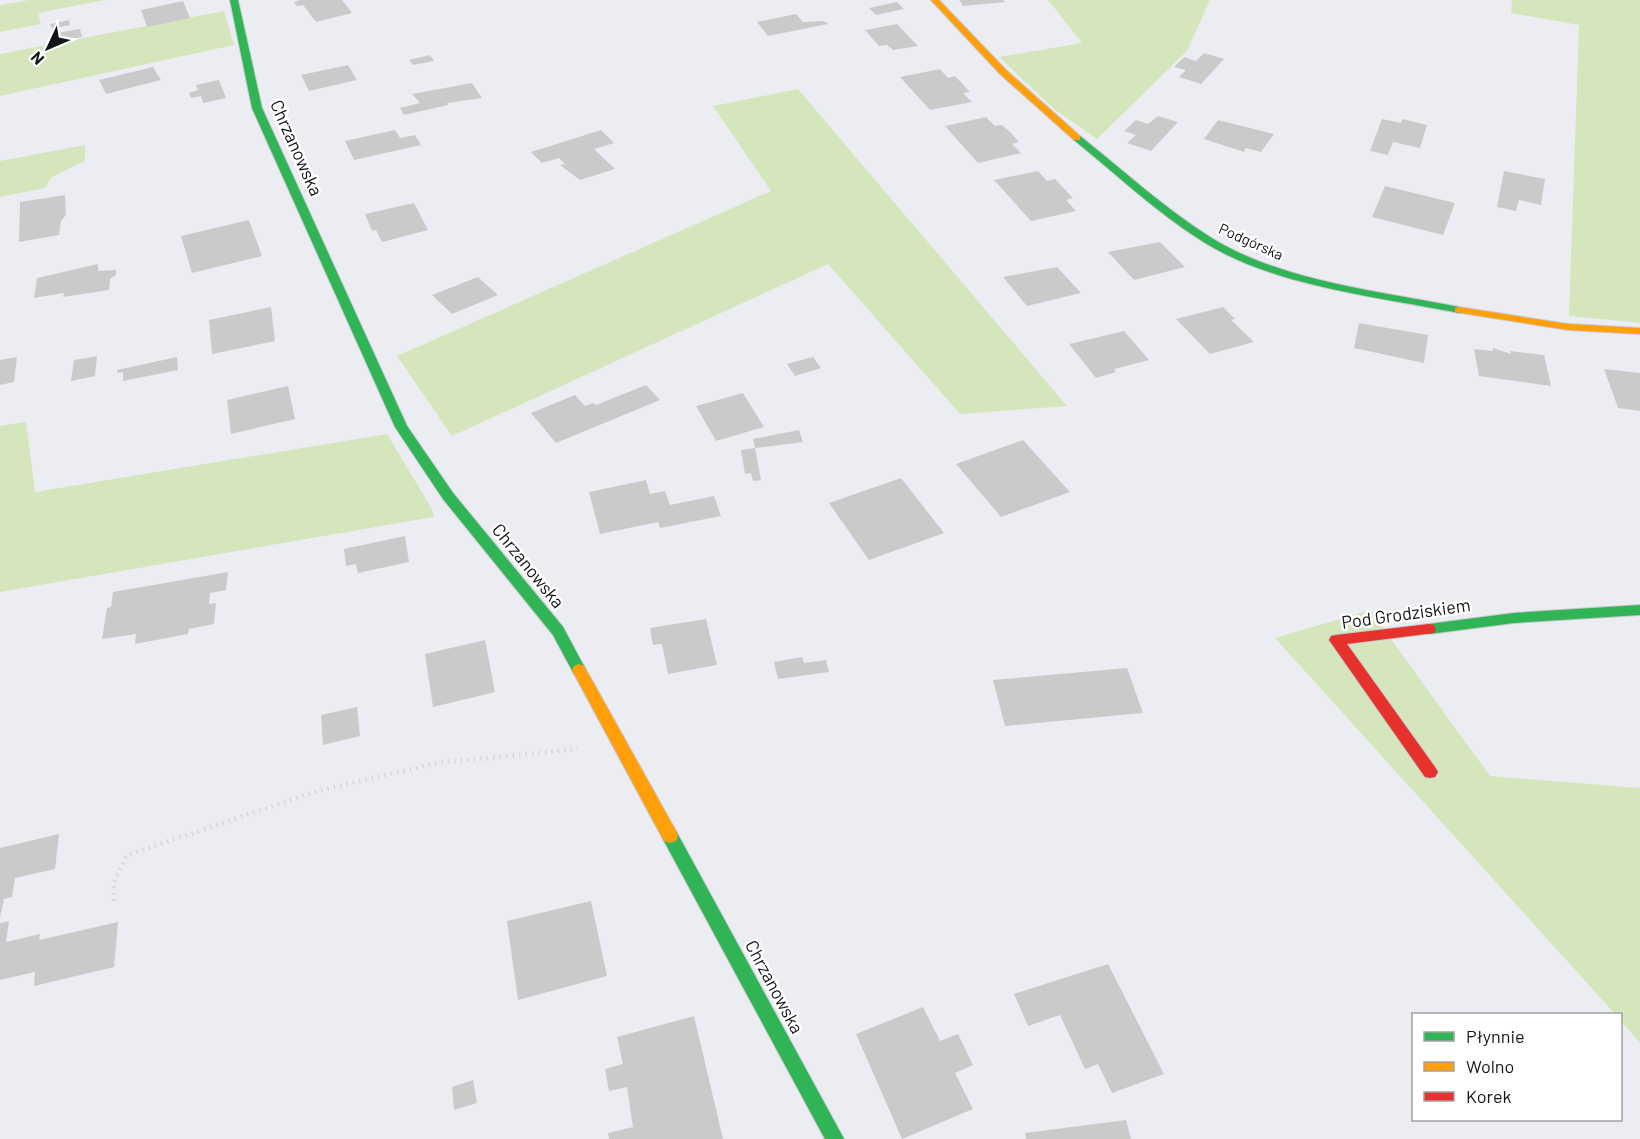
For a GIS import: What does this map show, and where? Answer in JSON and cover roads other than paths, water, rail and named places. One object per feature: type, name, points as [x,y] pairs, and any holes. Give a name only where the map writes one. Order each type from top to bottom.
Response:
[{"type":"street","name":"Chrzanowska","points":[[234,0],[257,108],[401,427],[448,496],[558,631],[835,1139]]},
{"type":"street","name":"Podgórska","points":[[935,0],[976,47],[1035,104],[1207,240],[1247,260],[1289,276],[1449,309],[1568,327],[1640,331]]},
{"type":"street","name":"Pod Grodziskiem","points":[[1430,772],[1336,640],[1514,618],[1640,610]]}]
